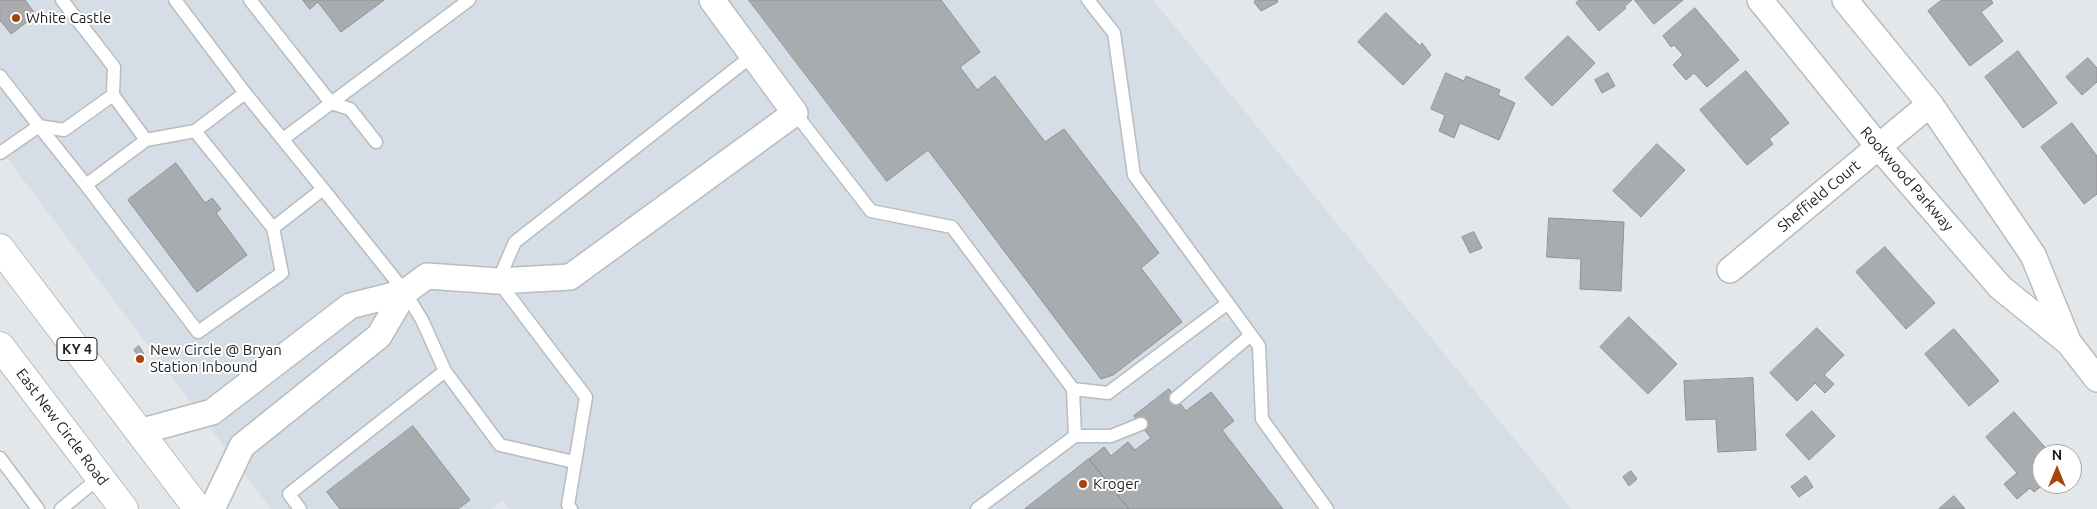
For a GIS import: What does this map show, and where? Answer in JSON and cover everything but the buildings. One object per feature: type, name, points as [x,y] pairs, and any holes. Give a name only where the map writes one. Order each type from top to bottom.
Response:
[{"type":"highway","name":"KY 4","points":[[0,248],[198,509]]},
{"type":"highway","name":"East New Circle Road","points":[[0,346],[124,509]]},
{"type":"street","points":[[140,432],[212,412],[350,306],[405,292],[427,276],[498,281],[570,277],[795,113],[712,0]]},
{"type":"street","name":"Rookwood Parkway","points":[[1760,0],[1878,146],[2000,287],[2069,343],[2097,379]]},
{"type":"street","name":"Rookwood Parkway","points":[[1845,0],[1930,104],[2033,255],[2069,343]]},
{"type":"street","name":"Sheffield Court","points":[[1730,270],[1930,104]]},
{"type":"street","points":[[212,509],[242,446],[379,336],[405,292]]},
{"type":"lane","points":[[62,0],[114,67],[113,96],[146,140]]},
{"type":"lane","points":[[175,0],[245,93],[405,292],[422,320],[445,371],[500,446],[574,462]]},
{"type":"lane","points":[[250,0],[331,103],[350,109],[376,142]]},
{"type":"lane","points":[[283,140],[469,0]]},
{"type":"lane","points":[[1088,0],[1114,33],[1134,175],[1259,346],[1262,419],[1327,509]]},
{"type":"lane","points":[[571,509],[568,505],[586,397],[498,281],[515,242],[753,55]]},
{"type":"lane","points":[[0,76],[198,332],[282,273],[273,228],[196,131]]},
{"type":"lane","points":[[86,185],[146,140],[196,131],[245,93]]},
{"type":"lane","points":[[0,154],[39,126],[64,130],[113,96]]},
{"type":"lane","points":[[795,113],[871,211],[952,228],[1073,389],[1075,436]]},
{"type":"lane","points":[[273,228],[323,189]]},
{"type":"lane","points":[[1073,389],[1108,393],[1228,303]]},
{"type":"lane","points":[[1176,398],[1251,334]]},
{"type":"lane","points":[[300,509],[289,494],[445,371]]},
{"type":"lane","points":[[977,509],[1075,436],[1112,436],[1141,424]]},
{"type":"lane","points":[[0,458],[38,509]]},
{"type":"lane","points":[[60,509],[100,477]]},
{"type":"shaded area","points":[[0,0],[1153,0],[1572,509],[509,509],[502,500],[491,509],[271,509],[0,149]]},
{"type":"place","name":"White Castle","points":[[16,18]]},
{"type":"place","name":"New Circle @ Bryan Station Inbound","points":[[140,359]]},
{"type":"place","name":"Kroger","points":[[1083,484]]}]
